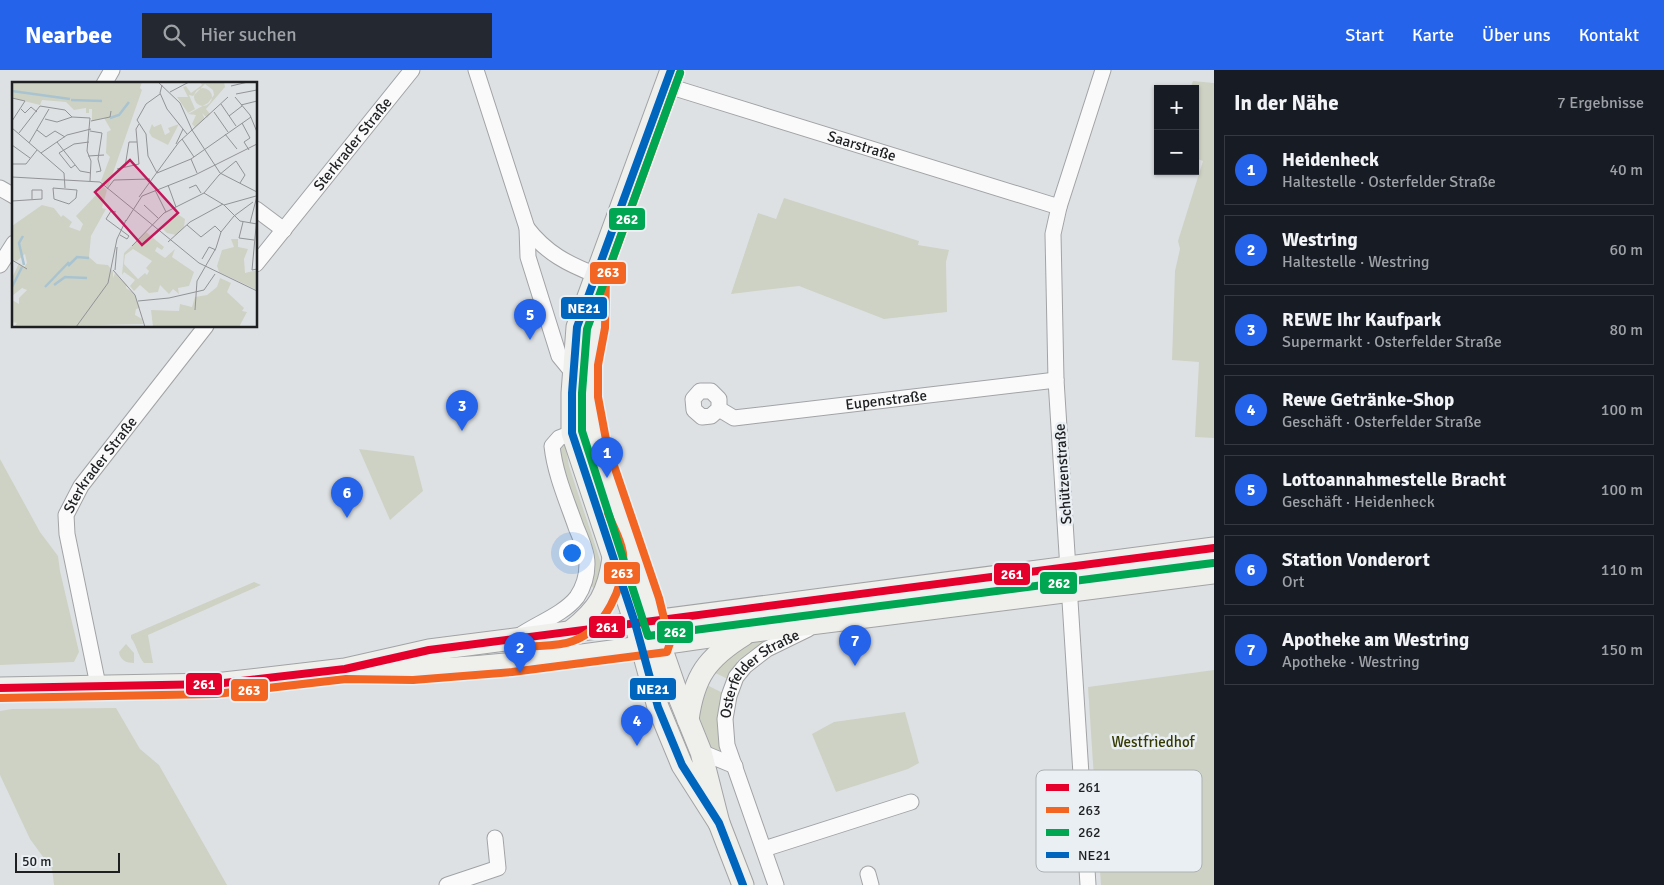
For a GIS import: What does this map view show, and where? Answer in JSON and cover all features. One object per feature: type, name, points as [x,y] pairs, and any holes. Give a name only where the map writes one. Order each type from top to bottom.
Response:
[{"type":"main road","points":[[645,622],[613,556],[572,433],[573,373],[577,328],[668,78]]},
{"type":"main road","points":[[596,275],[595,327],[588,364],[588,398],[597,448],[651,646],[658,707],[682,765],[719,823]]},
{"type":"main road","points":[[0,688],[215,684],[345,669],[429,650],[517,638],[1214,548]]},
{"type":"main road","points":[[571,631],[589,617],[601,602],[610,576],[613,556]]},
{"type":"main road","points":[[345,669],[420,670],[517,662],[749,632],[816,626],[1214,573]]},
{"type":"main road","points":[[688,723],[692,694],[704,668],[728,645],[749,632]]},
{"type":"main road","points":[[651,646],[701,752],[719,823],[743,885]]},
{"type":"street","points":[[105,82],[112,70]]},
{"type":"street","name":"Sterkrader Straße","points":[[258,262],[412,70]]},
{"type":"street","points":[[476,70],[527,228],[528,257],[556,347],[559,356],[573,373]]},
{"type":"street","name":"Schützenstraße","points":[[1080,770],[1056,380],[1053,234],[1059,207],[1103,70]]},
{"type":"street","name":"Saarstraße","points":[[668,78],[1059,207]]},
{"type":"street","points":[[0,188],[12,195]]},
{"type":"street","points":[[258,210],[284,230]]},
{"type":"street","points":[[527,228],[550,253],[575,267],[596,275]]},
{"type":"street","points":[[0,265],[12,246]]},
{"type":"street","name":"Sterkrader Straße","points":[[91,685],[67,534],[66,515],[81,486],[204,328]]},
{"type":"street","name":"Eupenstraße","points":[[718,409],[734,418],[1056,380]]},
{"type":"street","points":[[517,638],[576,598],[585,580],[587,564],[583,545],[562,488],[552,446],[560,438],[572,433]]},
{"type":"street","name":"Osterfelder Straße","points":[[776,885],[725,732],[729,696],[736,678],[745,666],[767,649],[816,626]]},
{"type":"street","points":[[701,752],[735,766]]},
{"type":"street","points":[[764,849],[911,802]]},
{"type":"street","points":[[447,885],[498,868],[494,838]]},
{"type":"street","name":"Schützenstraße","points":[[1087,872],[1088,885]]},
{"type":"green space","points":[[1193,81],[1214,83],[1214,438],[1195,437],[1199,362],[1172,360],[1175,271],[1180,249],[1178,241],[1203,161],[1199,160],[1199,85],[1192,85]]},
{"type":"green space","points":[[784,198],[919,241],[918,245],[949,250],[946,262],[947,312],[884,319],[799,286],[731,294],[758,213],[776,219]]},
{"type":"green space","points":[[565,444],[569,466],[601,563],[599,591],[588,584],[558,448]]},
{"type":"green space","points":[[359,449],[414,456],[423,491],[390,520]]},
{"type":"green space","points":[[0,459],[40,532],[58,556],[79,652],[74,662],[0,665]]},
{"type":"green space","points":[[638,527],[658,586],[651,587],[634,528]]},
{"type":"green space","points":[[254,582],[261,585],[148,635],[153,663],[144,663],[131,635]]},
{"type":"green space","points":[[997,586],[885,607],[688,634],[687,629],[773,618],[821,607]]},
{"type":"green space","points":[[777,636],[770,644],[763,642],[737,661],[737,668],[730,680],[709,670],[751,640]]},
{"type":"green space","points":[[126,644],[134,653],[134,663],[124,660],[120,655],[119,652]]},
{"type":"green space","name":"Westfriedhof","points":[[1214,670],[1214,885],[1101,885],[1100,872],[1202,872],[1202,770],[1093,770],[1088,687]]},
{"type":"green space","points":[[703,683],[725,694],[722,708],[717,714],[718,736],[724,757],[704,746],[697,718]]},
{"type":"green space","points":[[116,708],[140,749],[159,765],[227,885],[54,885],[52,869],[30,839],[0,775],[0,711],[12,709]]},
{"type":"green space","points":[[905,712],[919,763],[908,769],[836,792],[812,734],[834,722]]},
{"type":"transit line","name":"NE21","points":[[671,70],[577,327],[572,393],[572,433],[635,623],[658,707],[682,765],[719,823],[743,885]]},
{"type":"transit line","name":"263","points":[[0,698],[216,694],[346,679],[413,680],[512,672],[667,652],[670,643],[659,598],[607,445],[598,397],[598,365],[605,328],[606,277],[680,73]]},
{"type":"transit line","name":"262","points":[[680,73],[587,329],[582,393],[582,431],[648,636],[1213,563]]},
{"type":"transit line","name":"263","points":[[523,647],[554,645],[573,641],[594,627],[611,605],[621,579],[623,553],[619,538],[608,513]]},
{"type":"transit line","name":"261","points":[[0,688],[215,684],[345,669],[429,650],[1214,548]]},
{"type":"place","name":"Lottoannahmestelle Bracht","points":[[530,340]]},
{"type":"place","name":"REWE Ihr Kaufpark","points":[[462,431]]},
{"type":"place","name":"Heidenheck","points":[[607,478]]},
{"type":"place","name":"Station Vonderort","points":[[347,518]]},
{"type":"place","name":"Apotheke am Westring","points":[[855,666]]},
{"type":"place","name":"Westring","points":[[520,673]]},
{"type":"place","name":"Rewe Getränke-Shop","points":[[637,746]]}]
